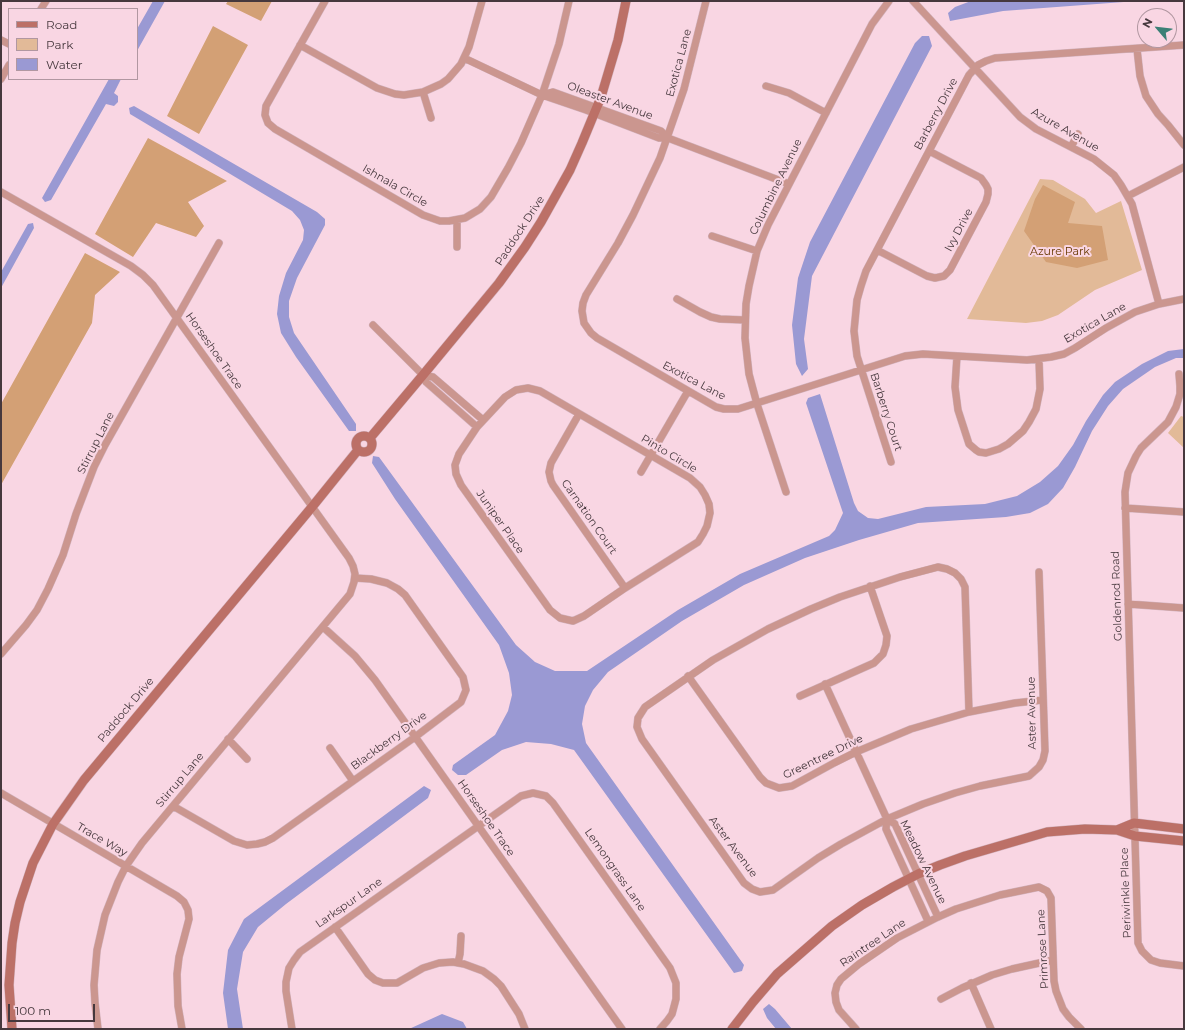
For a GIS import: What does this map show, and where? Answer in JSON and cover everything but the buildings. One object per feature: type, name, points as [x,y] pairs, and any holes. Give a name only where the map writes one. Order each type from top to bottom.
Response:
[{"type":"street","name":"Ishnala Circle","points":[[325,1],[266,106],[265,115],[268,123],[423,215],[440,221],[465,218],[477,212],[491,196],[521,143],[542,95],[559,44],[569,1]]},
{"type":"street","points":[[300,46],[376,88],[395,94],[404,95],[423,92],[441,84],[455,72],[464,58],[477,22],[482,1]]},
{"type":"street","name":"Paddock Drive","points":[[12,1029],[9,985],[15,923],[31,869],[53,824],[84,780],[358,450],[356,443],[358,438],[367,436],[370,438],[424,375],[498,284],[525,247],[549,209],[570,170],[582,143],[610,68],[626,1]]},
{"type":"street","name":"Exotica Lane","points":[[706,1],[684,89],[668,138],[633,215],[583,302],[582,315],[586,326],[594,336],[716,407],[724,410],[738,410],[896,358],[914,354],[1027,360],[1051,358],[1070,351],[1083,344],[1120,319],[1135,312],[1160,304],[1184,299]]},
{"type":"street","name":"Columbine Avenue","points":[[786,492],[757,404],[749,374],[745,320],[749,286],[758,251],[768,225],[872,24],[889,1]]},
{"type":"street","name":"Azure Avenue","points":[[913,1],[1012,109],[1028,124],[1094,159],[1114,175],[1128,196],[1134,212],[1160,304]]},
{"type":"street","points":[[975,68],[986,61],[999,58],[1184,45]]},
{"type":"street","points":[[1137,49],[1140,76],[1146,96],[1158,114],[1184,145]]},
{"type":"street","name":"Oleaster Avenue","points":[[464,58],[542,95],[595,111],[659,138],[668,138],[789,184]]},
{"type":"street","points":[[1,79],[8,67]]},
{"type":"street","name":"Barberry Drive","points":[[861,370],[855,346],[855,310],[866,271],[969,75],[975,68]]},
{"type":"street","points":[[766,86],[789,93],[826,113]]},
{"type":"street","points":[[423,92],[431,118]]},
{"type":"street","points":[[1071,147],[1078,134]]},
{"type":"street","name":"Ivy Drive","points":[[877,250],[927,276],[935,278],[944,276],[950,270],[983,209],[988,198],[984,181],[929,151]]},
{"type":"street","points":[[1128,196],[1184,167]]},
{"type":"street","name":"Horseshoe Trace","points":[[1,192],[131,266],[153,285],[349,558],[353,566],[355,578]]},
{"type":"street","points":[[457,220],[457,247]]},
{"type":"street","points":[[712,236],[758,251]]},
{"type":"street","name":"Stirrup Lane","points":[[1,654],[26,625],[48,590],[63,555],[76,514],[94,467],[219,243]]},
{"type":"street","points":[[677,299],[712,317],[720,319],[745,320]]},
{"type":"street","points":[[373,325],[424,375],[426,382],[477,427]]},
{"type":"street","points":[[957,356],[955,387],[958,410],[970,444],[976,450],[986,454],[1008,444],[1029,422],[1036,409],[1039,394],[1039,360]]},
{"type":"street","name":"Barberry Court","points":[[861,370],[891,462]]},
{"type":"street","name":"Goldenrod Road","points":[[1135,836],[1125,508],[1126,483],[1131,464],[1141,448],[1168,422],[1176,407],[1180,394],[1179,374]]},
{"type":"street","points":[[424,375],[433,377],[483,420]]},
{"type":"street","name":"Pinto Circle","points":[[477,427],[505,397],[512,392],[524,388],[540,391],[690,478],[706,495],[709,504],[709,522],[698,542],[580,618],[573,621],[564,620]]},
{"type":"street","points":[[641,472],[688,391]]},
{"type":"street","name":"Carnation Court","points":[[579,414],[551,463],[551,481],[625,588]]},
{"type":"street","name":"Juniper Place","points":[[477,427],[460,450],[457,457],[456,474],[459,481],[550,610],[556,616],[564,620]]},
{"type":"street","points":[[1125,508],[1184,512]]},
{"type":"street","name":"Aster Avenue","points":[[969,712],[965,592],[963,583],[958,576],[947,569],[933,568],[870,586],[818,606],[782,622],[740,644],[688,676],[645,707],[638,718],[638,731],[642,739],[744,884],[760,892],[774,890],[818,858],[887,819],[955,793],[1033,774],[1042,764],[1044,755],[1039,572]]},
{"type":"street","name":"Stirrup Lane","points":[[98,1029],[94,986],[97,950],[105,915],[126,866],[142,843],[350,594],[355,578]]},
{"type":"street","name":"Blackberry Drive","points":[[173,806],[234,841],[243,844],[265,842],[273,838],[415,737],[461,702],[466,690],[463,677],[405,595],[387,583],[371,579],[355,578]]},
{"type":"street","points":[[800,696],[874,663],[883,654],[887,636],[870,586]]},
{"type":"street","points":[[1128,604],[1184,608]]},
{"type":"street","name":"Horseshoe Trace","points":[[323,627],[342,643],[367,669],[622,1029]]},
{"type":"street","name":"Greentree Drive","points":[[688,676],[760,777],[770,786],[783,788],[792,786],[834,762],[911,729],[969,712],[1043,700]]},
{"type":"street","name":"Meadow Avenue","points":[[824,684],[887,819],[886,829],[928,921]]},
{"type":"street","points":[[228,739],[247,759]]},
{"type":"street","points":[[330,748],[353,781]]},
{"type":"street","name":"Trace Way","points":[[1,793],[177,896],[184,902],[188,910],[189,923],[180,952],[177,974],[178,1000],[182,1029]]},
{"type":"street","name":"Lemongrass Lane","points":[[478,826],[525,794],[538,793],[546,796],[550,800],[674,975],[677,991],[675,1007],[667,1021],[660,1029]]},
{"type":"street","name":"Meadow Avenue","points":[[887,819],[895,824],[938,917]]},
{"type":"street","points":[[1117,830],[1134,823],[1184,829]]},
{"type":"street","name":"Larkspur Lane","points":[[292,1029],[286,977],[289,968],[300,952],[478,826]]},
{"type":"street","points":[[732,1029],[777,974],[826,930],[862,905],[918,874],[965,856],[1047,832],[1085,829],[1117,830],[1135,836],[1184,841]]},
{"type":"street","name":"Periwinkle Place","points":[[1135,836],[1138,939],[1140,947],[1144,955],[1155,962],[1184,966]]},
{"type":"street","name":"Primrose Lane","points":[[928,921],[956,909],[1000,895],[1035,887],[1043,888],[1047,891],[1051,898],[1054,981],[1059,1000],[1068,1017],[1081,1029]]},
{"type":"street","name":"Raintree Lane","points":[[856,1029],[842,1014],[836,1002],[836,989],[841,979],[859,964],[897,938],[928,921]]},
{"type":"street","points":[[335,927],[368,974],[375,980],[383,983],[392,984],[399,982],[417,971],[439,963],[458,963],[483,971],[501,986],[519,1014],[525,1029]]},
{"type":"street","points":[[458,963],[461,936]]},
{"type":"street","points":[[941,999],[971,984],[1012,969],[1053,960]]},
{"type":"street","points":[[971,984],[991,1029]]},
{"type":"green space","points":[[228,1],[272,1],[261,21],[226,4]]},
{"type":"green space","points":[[213,26],[248,45],[199,134],[167,116]]},
{"type":"green space","points":[[148,138],[227,181],[188,202],[204,226],[196,237],[156,223],[133,257],[95,234]]},
{"type":"green space","name":"Azure Park","points":[[1040,179],[1053,180],[1085,199],[1096,213],[1121,201],[1142,270],[1095,290],[1058,315],[1042,321],[1026,323],[967,319]]},
{"type":"green space","points":[[1043,185],[1075,202],[1068,223],[1102,226],[1108,260],[1077,268],[1046,262],[1024,231],[1035,199]]},
{"type":"green space","points":[[85,253],[120,272],[95,295],[92,323],[1,485],[1,404]]},
{"type":"green space","points":[[1181,416],[1184,417],[1184,448],[1168,433]]},
{"type":"water","points":[[153,1],[165,1],[138,49],[138,27]]},
{"type":"water","points":[[971,1],[1137,1],[1003,11],[950,21],[948,13],[955,7]]},
{"type":"water","points":[[922,36],[929,36],[932,46],[812,276],[804,339],[808,369],[802,376],[796,364],[792,325],[798,278],[810,242],[915,43]]},
{"type":"water","points":[[108,80],[120,80],[114,93],[118,96],[118,102],[114,106],[106,104],[51,200],[45,202],[42,198]]},
{"type":"water","points":[[134,106],[317,212],[325,219],[325,225],[297,278],[289,301],[289,317],[294,333],[356,424],[356,431],[349,431],[296,357],[281,333],[277,314],[279,296],[286,273],[303,240],[304,230],[300,220],[292,211],[130,114],[129,108]]},
{"type":"water","points":[[33,223],[34,228],[1,288],[1,272],[28,224]]},
{"type":"water","points":[[1184,349],[1184,358],[1176,358],[1155,367],[1123,389],[1108,406],[1092,431],[1063,488],[1048,504],[1030,513],[1006,517],[918,523],[859,540],[805,558],[744,585],[682,621],[608,672],[593,690],[585,706],[582,724],[586,743],[744,965],[742,971],[734,973],[574,750],[551,744],[526,742],[502,750],[466,775],[458,775],[452,770],[453,765],[495,735],[508,711],[512,695],[509,673],[499,645],[395,499],[372,463],[373,456],[379,457],[516,645],[535,662],[555,671],[587,671],[678,610],[740,574],[829,536],[835,530],[843,513],[806,403],[808,398],[820,394],[854,503],[858,511],[868,518],[878,519],[926,507],[985,504],[1017,496],[1040,482],[1058,466],[1073,445],[1086,421],[1103,395],[1115,382],[1142,364],[1168,351]]},
{"type":"water","points":[[424,786],[431,790],[428,798],[286,904],[258,927],[243,952],[237,989],[243,1029],[228,1029],[223,993],[228,950],[244,919]]},
{"type":"water","points":[[769,1004],[792,1029],[776,1029],[767,1018],[763,1009]]},
{"type":"water","points":[[442,1014],[463,1022],[467,1029],[409,1029]]}]
